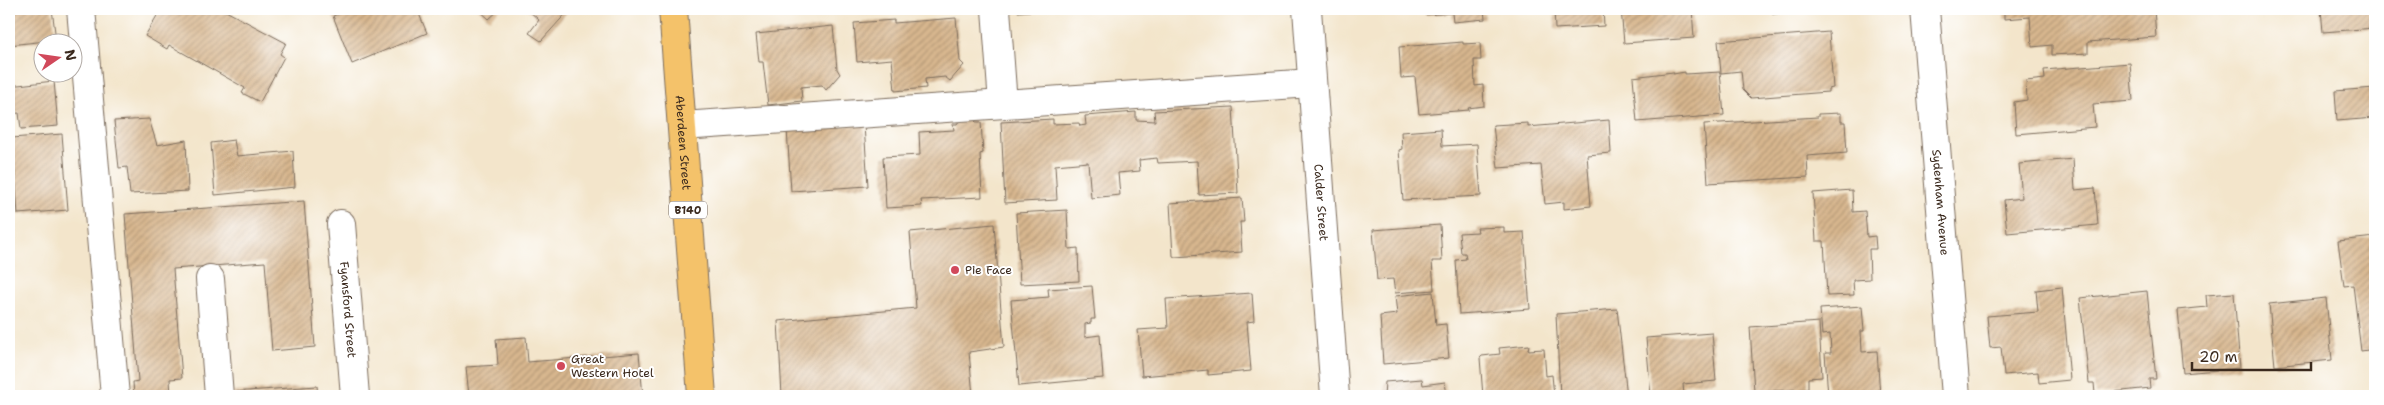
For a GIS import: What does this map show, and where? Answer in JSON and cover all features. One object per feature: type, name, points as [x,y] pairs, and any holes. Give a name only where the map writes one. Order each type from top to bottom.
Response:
[{"type":"main road","name":"Aberdeen Street","points":[[673,9],[702,396]]},
{"type":"street","points":[[81,9],[116,396]]},
{"type":"street","points":[[996,9],[1003,104]]},
{"type":"street","name":"Calder Street","points":[[1308,9],[1335,396]]},
{"type":"street","name":"Sydenham Avenue","points":[[1925,9],[1956,396]]},
{"type":"street","points":[[682,126],[1312,83]]},
{"type":"street","name":"Fyansford Street","points":[[341,224],[355,396]]},
{"type":"street","points":[[210,279],[219,396]]},
{"type":"building","points":[[9,9],[52,9],[55,32],[32,32],[32,43],[9,45]]},
{"type":"building","points":[[161,9],[222,9],[286,43],[280,54],[284,57],[260,102],[242,93],[245,88],[169,45],[167,49],[145,36]]},
{"type":"building","points":[[350,9],[417,9],[427,33],[352,64],[333,16]]},
{"type":"building","points":[[478,9],[500,9],[489,19]]},
{"type":"building","points":[[527,9],[570,9],[541,41],[529,33],[539,20]]},
{"type":"building","points":[[809,9],[834,9],[834,10],[809,12]]},
{"type":"building","points":[[1018,9],[1044,9],[1044,10],[1018,12]]},
{"type":"building","points":[[1425,9],[1484,9],[1485,19],[1453,22],[1452,13],[1425,15]]},
{"type":"building","points":[[1554,9],[1603,9],[1604,26],[1555,29]]},
{"type":"building","points":[[1621,9],[1692,9],[1694,38],[1624,43]]},
{"type":"building","points":[[1773,9],[1824,9],[1824,10],[1773,14]]},
{"type":"building","points":[[2004,9],[2154,9],[2156,37],[2088,42],[2088,53],[2052,55],[2052,45],[2032,47],[2030,17],[2004,19]]},
{"type":"building","points":[[2321,9],[2375,9],[2375,28],[2323,32]]},
{"type":"building","points":[[956,18],[960,61],[964,65],[950,81],[945,77],[925,79],[926,88],[895,91],[892,59],[857,62],[854,23],[894,20],[894,23]]},
{"type":"building","points":[[833,26],[837,69],[840,74],[826,90],[822,85],[801,87],[802,101],[768,105],[763,62],[759,62],[756,34]]},
{"type":"building","points":[[1829,32],[1833,88],[1828,89],[1828,92],[1751,98],[1743,90],[1741,71],[1721,73],[1718,41]]},
{"type":"building","points":[[1463,42],[1463,44],[1480,43],[1481,60],[1474,60],[1475,86],[1483,85],[1484,106],[1468,108],[1469,110],[1419,114],[1415,77],[1401,78],[1399,47]]},
{"type":"building","points":[[2130,63],[2133,101],[2093,104],[2095,127],[2016,134],[2014,102],[2027,100],[2026,81],[2045,79],[2044,70]]},
{"type":"building","points":[[1673,72],[1673,74],[1685,72],[1685,74],[1720,72],[1724,115],[1637,122],[1633,77]]},
{"type":"building","points":[[54,82],[58,126],[21,129],[19,113],[9,114],[9,86]]},
{"type":"building","points":[[2375,88],[2375,118],[2337,121],[2335,91]]},
{"type":"building","points":[[1233,107],[1238,193],[1199,195],[1197,161],[1158,163],[1157,158],[1139,160],[1140,171],[1118,173],[1120,195],[1091,198],[1088,162],[1055,165],[1057,200],[1005,203],[1001,122],[1053,119],[1053,124],[1079,123],[1080,126],[1086,125],[1085,116],[1136,112],[1136,120],[1155,121],[1154,111]]},
{"type":"building","points":[[1841,113],[1841,122],[1845,122],[1847,153],[1807,156],[1808,177],[1708,183],[1704,124],[1818,117],[1818,114]]},
{"type":"building","points":[[970,116],[976,122],[981,122],[983,153],[980,154],[982,197],[921,200],[922,206],[886,208],[883,157],[920,155],[919,132],[954,130],[953,124],[957,124],[962,117]]},
{"type":"building","points":[[149,119],[157,145],[186,140],[188,191],[130,194],[127,167],[119,168],[114,121]]},
{"type":"building","points":[[1609,120],[1611,153],[1587,155],[1591,206],[1564,209],[1564,202],[1545,204],[1541,165],[1498,168],[1493,125],[1528,123],[1528,127]]},
{"type":"building","points":[[864,125],[868,186],[791,191],[787,129]]},
{"type":"building","points":[[1441,129],[1442,146],[1477,144],[1481,196],[1403,200],[1399,150],[1402,149],[1401,132]]},
{"type":"building","points":[[62,134],[68,210],[18,214],[12,138]]},
{"type":"building","points":[[234,140],[237,156],[293,151],[295,187],[215,195],[211,143]]},
{"type":"building","points":[[2073,159],[2075,190],[2095,188],[2098,225],[2007,233],[2004,200],[2022,198],[2019,164]]},
{"type":"building","points":[[1852,190],[1853,212],[1865,211],[1867,237],[1875,236],[1876,249],[1869,249],[1870,279],[1853,280],[1854,295],[1827,296],[1824,241],[1816,241],[1813,193]]},
{"type":"building","points":[[1242,198],[1244,222],[1240,222],[1242,252],[1173,256],[1170,203]]},
{"type":"building","points":[[304,201],[315,347],[272,351],[265,262],[173,269],[182,378],[170,379],[171,396],[134,396],[133,382],[138,381],[125,214]]},
{"type":"building","points":[[1067,210],[1069,249],[1078,248],[1079,281],[1020,284],[1016,213]]},
{"type":"building","points":[[994,224],[1004,347],[969,352],[973,396],[782,396],[778,321],[916,308],[910,232]]},
{"type":"building","points":[[1440,225],[1442,261],[1432,261],[1434,290],[1395,293],[1393,279],[1377,280],[1373,230]]},
{"type":"building","points":[[1504,227],[1504,233],[1524,232],[1530,309],[1459,314],[1456,260],[1466,259],[1465,253],[1461,253],[1459,233],[1478,232],[1477,228]]},
{"type":"building","points":[[2375,237],[2375,349],[2361,351],[2353,285],[2344,286],[2338,241]]},
{"type":"building","points":[[1092,286],[1095,319],[1091,319],[1091,323],[1085,324],[1085,337],[1100,335],[1103,378],[1019,386],[1011,300],[1049,297],[1048,289]]},
{"type":"building","points":[[2062,287],[2070,380],[2039,383],[2038,372],[2004,375],[2001,347],[1990,348],[1987,316],[2038,312],[2036,290]]},
{"type":"building","points":[[2147,291],[2156,379],[2149,379],[2150,388],[2095,394],[2094,383],[2089,383],[2080,298]]},
{"type":"building","points":[[1433,292],[1436,325],[1446,324],[1449,358],[1383,364],[1380,316],[1397,314],[1395,296]]},
{"type":"building","points":[[1252,293],[1254,321],[1247,322],[1251,371],[1208,375],[1208,370],[1142,376],[1138,330],[1168,328],[1166,299]]},
{"type":"building","points":[[2234,293],[2240,368],[2183,373],[2177,310],[2207,307],[2206,295]]},
{"type":"building","points":[[2326,298],[2332,360],[2275,366],[2269,304]]},
{"type":"building","points":[[1862,306],[1864,331],[1861,331],[1862,352],[1877,351],[1880,396],[1828,396],[1825,353],[1831,353],[1830,334],[1822,335],[1820,309]]},
{"type":"building","points":[[1617,309],[1627,396],[1560,396],[1556,314]]},
{"type":"building","points":[[1819,322],[1822,377],[1808,378],[1808,389],[1754,392],[1750,327]]},
{"type":"building","points":[[1712,333],[1716,381],[1683,384],[1684,395],[1651,396],[1646,338]]},
{"type":"building","name":"Great Western Hotel","points":[[526,337],[528,362],[639,353],[643,396],[469,396],[466,367],[498,365],[496,339]]},
{"type":"building","points":[[1529,345],[1528,350],[1544,349],[1546,376],[1552,375],[1554,396],[1483,396],[1480,358],[1482,356],[1500,354],[1499,348]]},
{"type":"building","points":[[1422,379],[1423,385],[1445,382],[1447,396],[1384,396],[1385,382]]},
{"type":"building","points":[[317,386],[318,396],[233,396],[233,392]]},
{"type":"place","name":"Pie Face","points":[[955,270]]},
{"type":"place","name":"Great Western Hotel","points":[[561,366]]}]
